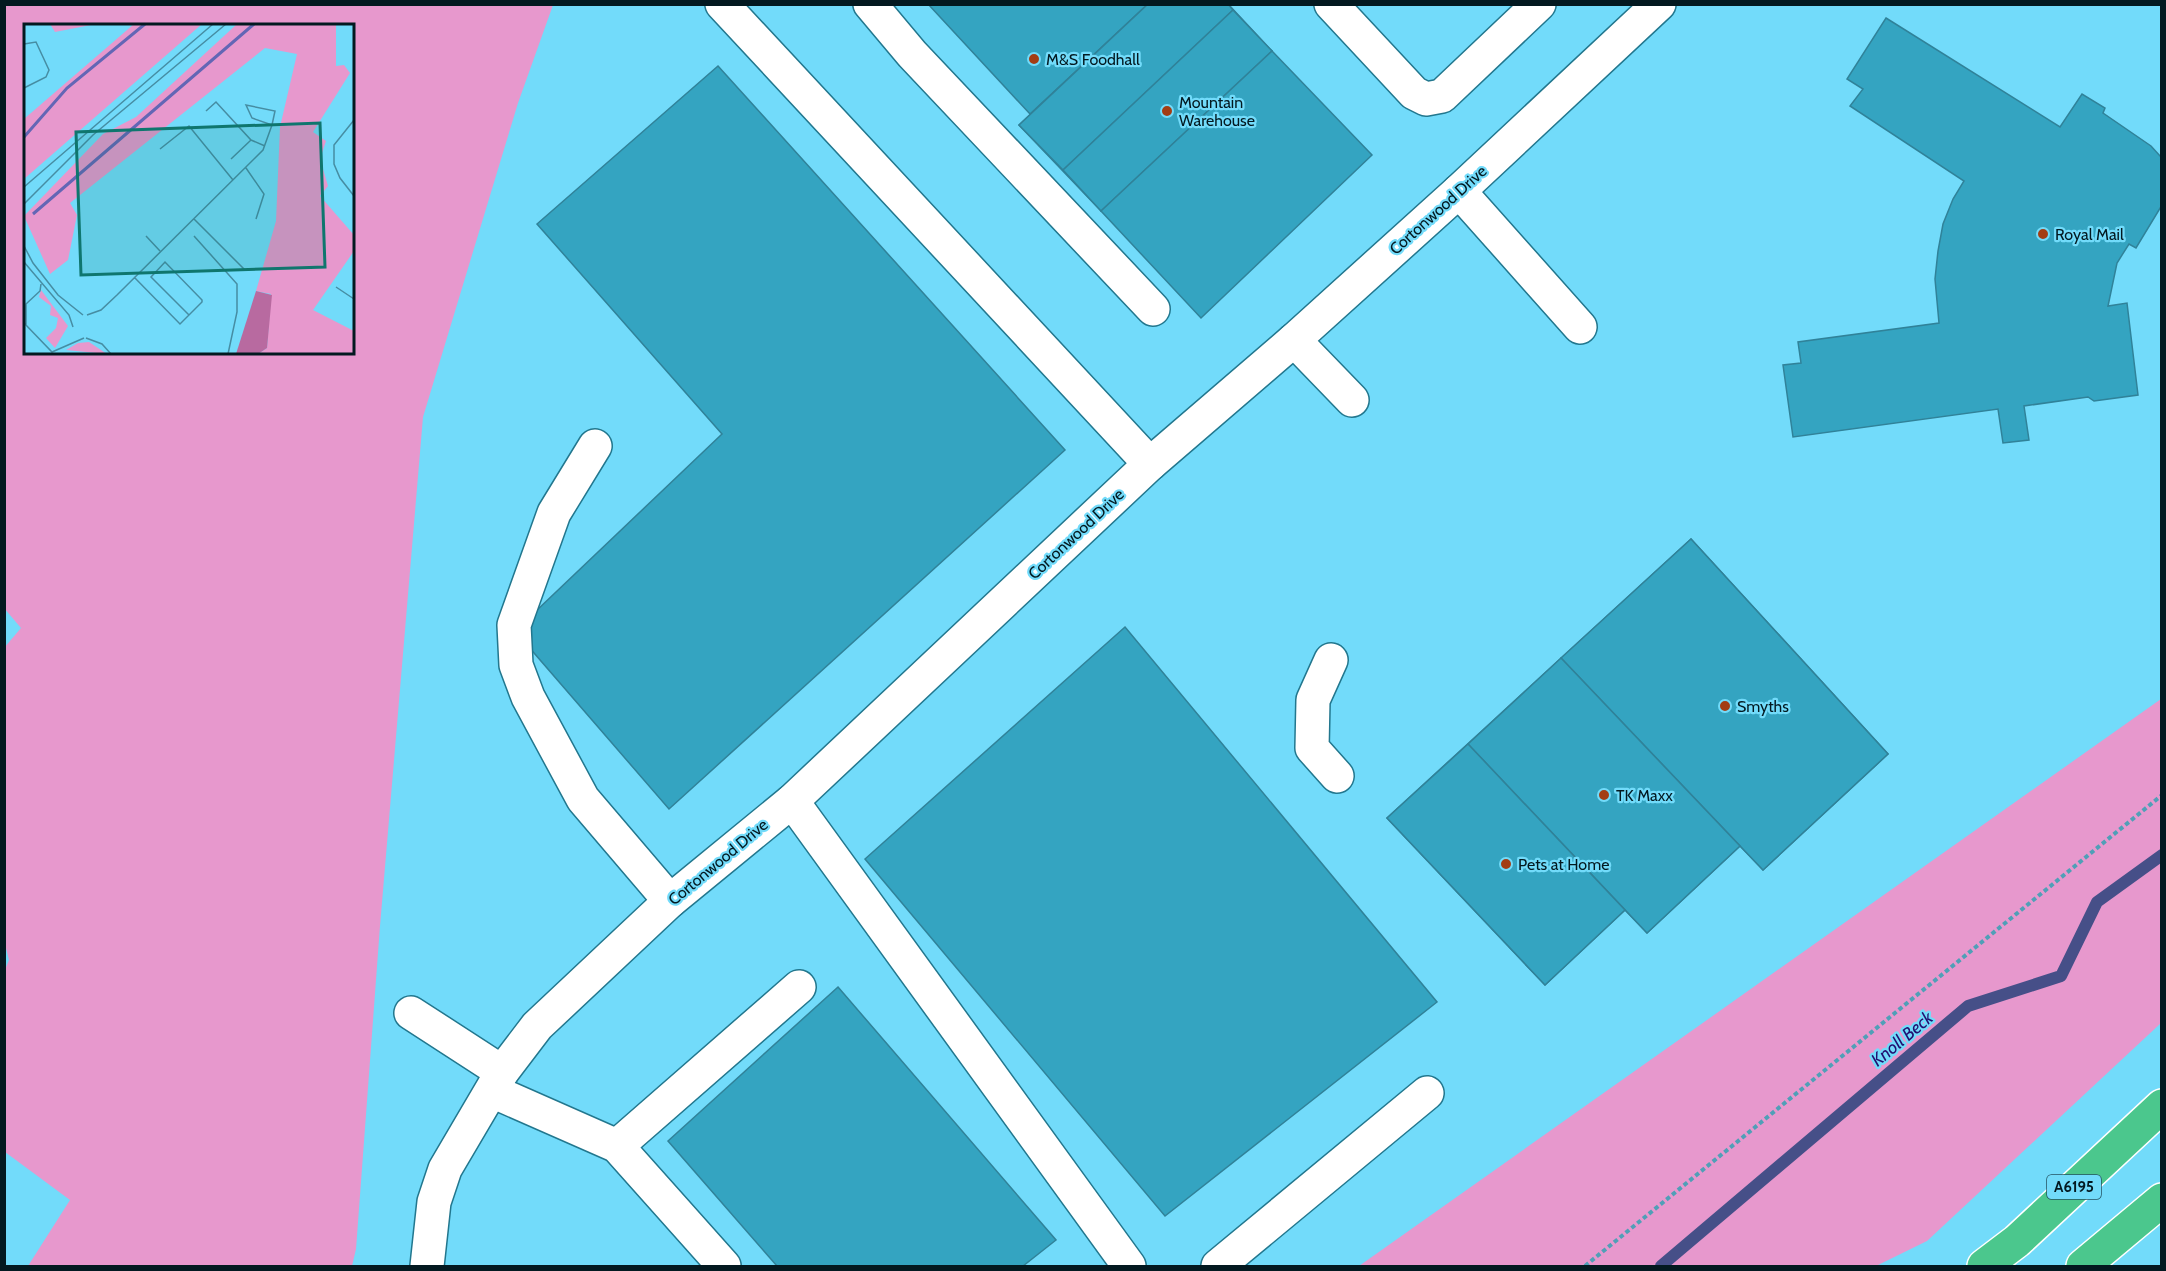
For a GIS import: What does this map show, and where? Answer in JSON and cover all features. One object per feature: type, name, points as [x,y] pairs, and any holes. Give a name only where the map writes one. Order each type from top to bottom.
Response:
[{"type":"highway","name":"A6195","points":[[1984,1266],[2017,1241],[2162,1106]]},
{"type":"highway","points":[[2083,1266],[2162,1200]]},
{"type":"street","points":[[722,4],[1150,464]]},
{"type":"street","points":[[870,4],[912,54],[1153,309]]},
{"type":"street","points":[[1331,4],[1414,93],[1426,99],[1442,96],[1539,4]]},
{"type":"street","name":"Cortonwood Drive","points":[[427,1266],[434,1202],[445,1169],[497,1081],[537,1026],[670,901],[792,801],[1150,464],[1294,340],[1459,191],[1659,4]]},
{"type":"street","points":[[1459,191],[1580,327]]},
{"type":"street","points":[[1294,340],[1352,400]]},
{"type":"street","points":[[595,446],[554,513],[514,625],[516,665],[528,697],[583,799],[670,901]]},
{"type":"street","points":[[1331,660],[1313,700],[1312,748],[1337,776]]},
{"type":"street","points":[[792,801],[1129,1266]]},
{"type":"street","points":[[617,1146],[799,987]]},
{"type":"street","points":[[411,1013],[497,1081],[617,1146],[724,1266]]},
{"type":"street","points":[[1218,1266],[1427,1093]]},
{"type":"path","points":[[1585,1266],[2162,795]]},
{"type":"shaded area","points":[[5,4],[553,5],[518,103],[423,417],[380,926],[356,1249],[352,1266],[28,1266],[70,1200],[5,1152],[4,972],[9,960],[4,940],[4,648],[21,628],[4,608]]},
{"type":"shaded area","points":[[2161,699],[2161,1023],[1927,1241],[1876,1266],[1359,1266]]},
{"type":"building","name":"M&S Foodhall","points":[[928,4],[1148,4],[1030,114]]},
{"type":"building","points":[[1148,4],[1228,4],[1272,51],[1101,211],[1019,125]]},
{"type":"building","points":[[1148,4],[1228,4],[1233,10],[1063,170],[1019,125]]},
{"type":"building","name":"Mountain Warehouse","points":[[1233,10],[1272,51],[1101,211],[1063,170]]},
{"type":"building","name":"Royal Mail","points":[[1886,18],[2060,127],[2082,94],[2105,108],[2103,113],[2151,146],[2161,157],[2162,205],[2136,248],[2129,244],[2117,263],[2108,306],[2127,303],[2138,395],[2094,401],[2088,397],[2024,406],[2029,440],[2003,443],[1998,409],[1793,437],[1783,365],[1801,363],[1798,342],[1939,323],[1935,279],[1938,251],[1943,224],[1953,199],[1964,181],[1850,106],[1863,89],[1847,79]]},
{"type":"building","points":[[1272,51],[1372,155],[1201,318],[1101,211]]},
{"type":"building","points":[[718,66],[1065,450],[669,809],[515,631],[722,434],[537,224]]},
{"type":"building","points":[[1691,539],[1888,754],[1763,870],[1740,846],[1647,933],[1625,910],[1545,985],[1387,818]]},
{"type":"building","name":"Smyths","points":[[1691,539],[1888,754],[1763,870],[1561,658]]},
{"type":"building","points":[[1125,627],[1437,1002],[1165,1216],[865,859]]},
{"type":"building","name":"TK Maxx","points":[[1561,658],[1740,846],[1647,933],[1468,744]]},
{"type":"building","name":"Pets at Home","points":[[1468,744],[1625,910],[1545,985],[1387,818]]},
{"type":"building","points":[[838,987],[1056,1240],[1023,1266],[777,1266],[668,1141]]},
{"type":"waterway","name":"Knoll Beck","points":[[1661,1266],[1968,1006],[2061,976],[2097,902],[2162,855]]},
{"type":"place","name":"M&S Foodhall","points":[[1034,59]]},
{"type":"place","name":"Mountain Warehouse","points":[[1167,111]]},
{"type":"place","name":"Royal Mail","points":[[2043,234]]},
{"type":"place","name":"Smyths","points":[[1725,706]]},
{"type":"place","name":"TK Maxx","points":[[1604,795]]},
{"type":"place","name":"Pets at Home","points":[[1506,864]]}]
